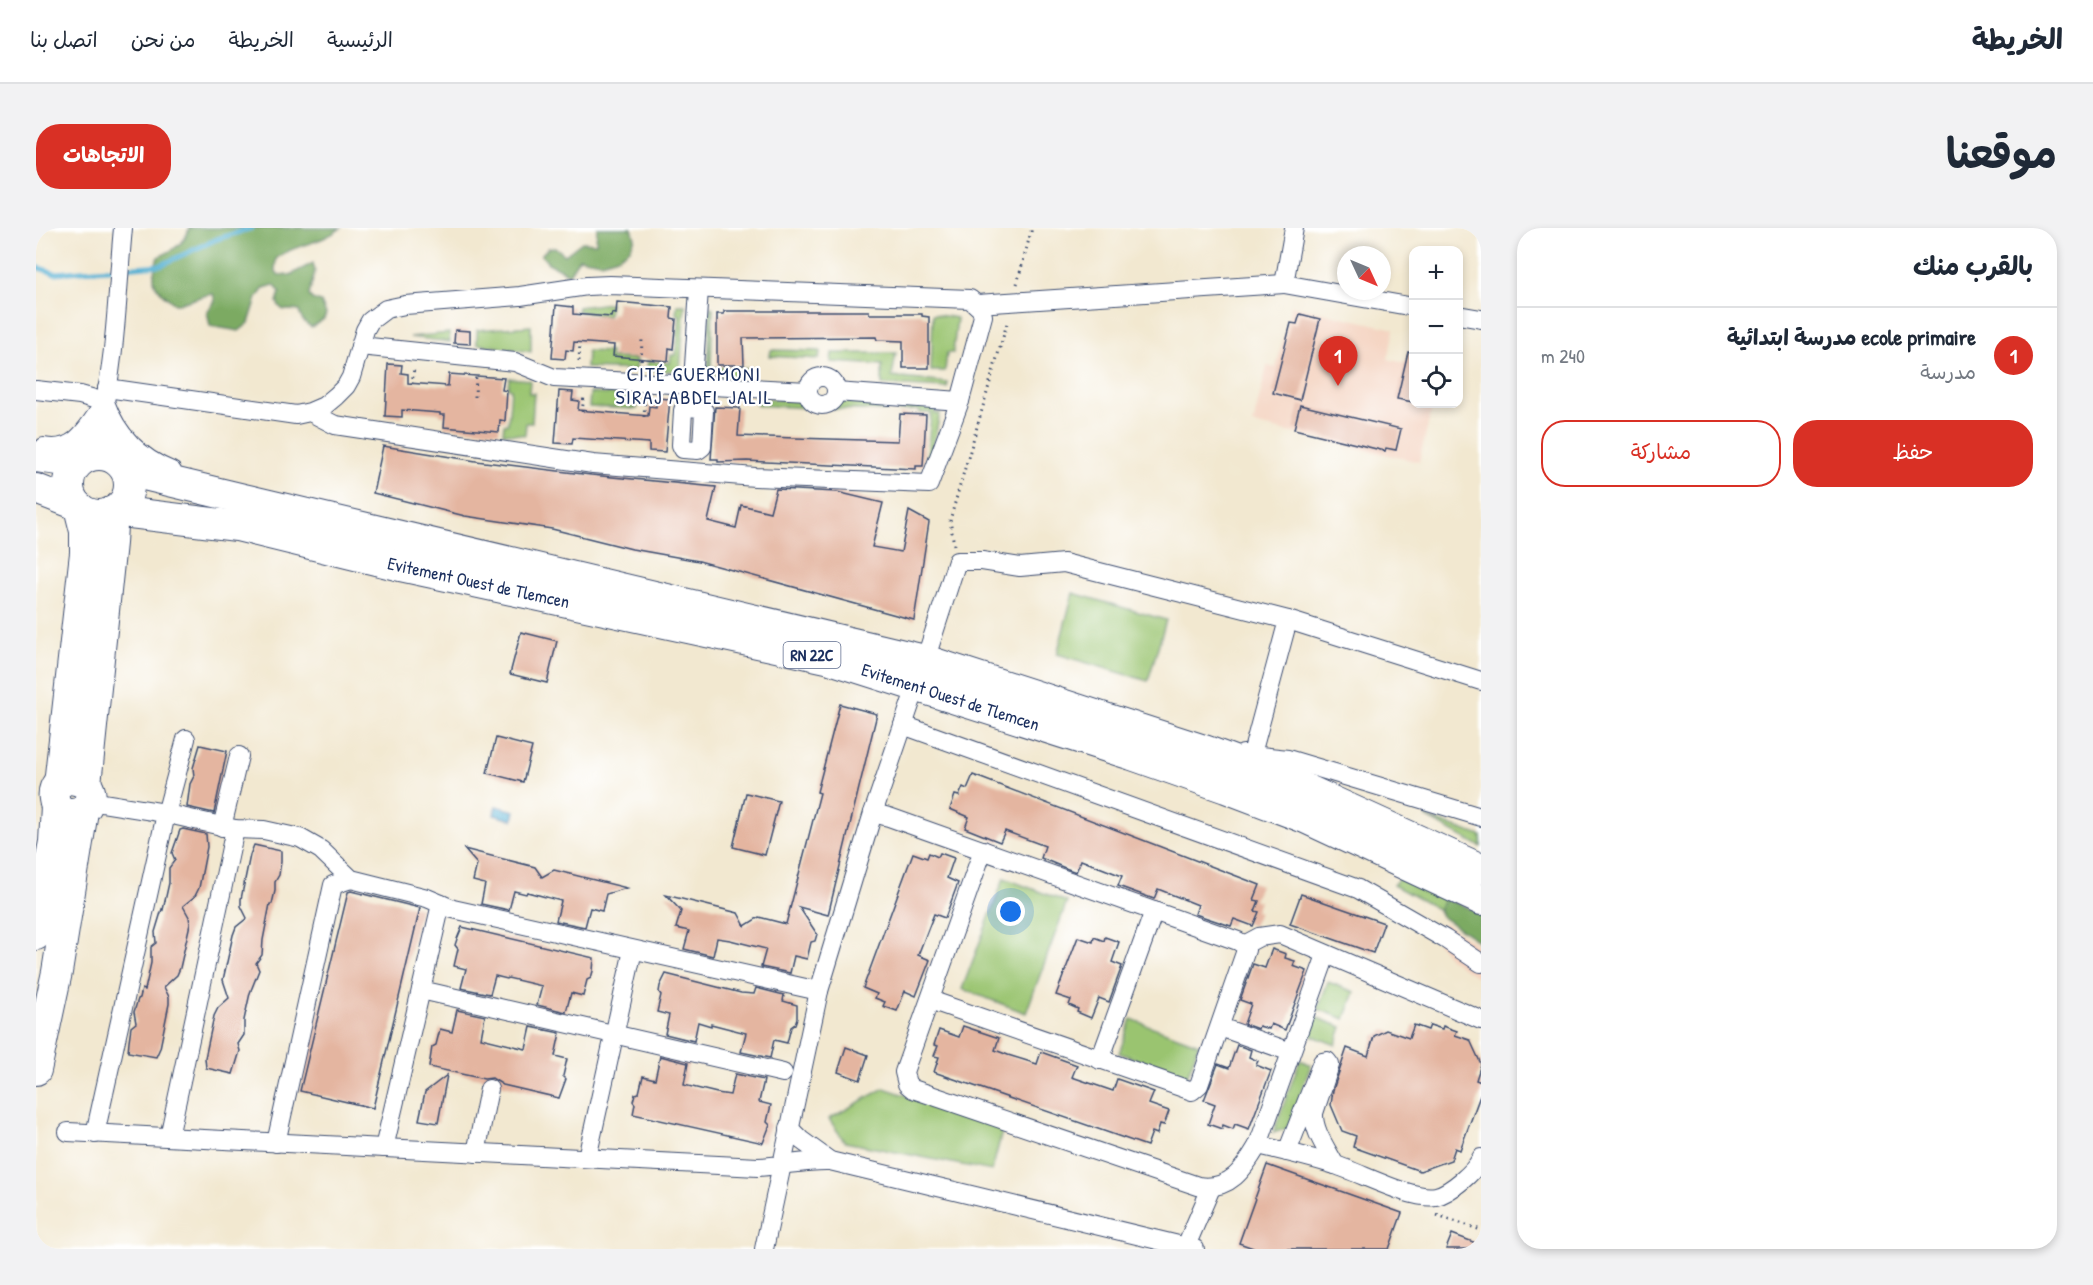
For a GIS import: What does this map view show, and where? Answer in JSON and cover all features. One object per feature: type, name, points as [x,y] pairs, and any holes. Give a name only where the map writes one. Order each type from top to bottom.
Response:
[{"type":"highway","name":"Evitement Ouest de Tlemcen","points":[[36,457],[67,461],[104,455],[160,479],[297,512],[921,673],[1207,751],[1297,785],[1481,869]]},
{"type":"highway","points":[[36,1070],[57,972],[66,796],[86,553],[85,531],[77,506],[69,491],[69,484],[73,470],[84,459]]},
{"type":"highway","points":[[36,935],[54,842],[66,796],[111,543],[112,511],[120,506],[128,494],[129,479],[121,464]]},
{"type":"highway","name":"Evitement Ouest de Tlemcen","points":[[36,489],[94,514],[101,515],[112,511],[237,526],[396,565],[827,658],[921,673],[1110,748],[1305,818],[1481,900]]},
{"type":"street","points":[[84,459],[99,425],[106,395],[123,228]]},
{"type":"street","points":[[1284,284],[1294,228]]},
{"type":"street","points":[[977,304],[1284,284],[1409,306]]},
{"type":"street","points":[[36,390],[296,415],[324,406],[346,386],[355,367],[364,330],[369,321],[386,309],[405,305],[520,296],[587,286],[970,299],[981,309],[983,316],[960,400],[929,484],[755,477],[593,464],[335,425],[310,412]]},
{"type":"street","points":[[692,408],[699,289]]},
{"type":"street","points":[[1463,316],[1481,319]]},
{"type":"street","points":[[360,346],[521,363],[554,378],[808,391],[809,385],[814,380],[823,377],[832,381],[836,386],[836,392],[960,400]]},
{"type":"street","points":[[36,446],[64,448],[90,424],[106,395]]},
{"type":"street","points":[[106,395],[108,436],[121,464]]},
{"type":"street","points":[[106,395],[110,416],[127,441],[140,454],[158,466],[287,502],[297,512]]},
{"type":"street","points":[[764,1249],[819,992],[873,813],[957,561],[982,561],[1020,567],[1064,563],[1288,620],[1481,681]]},
{"type":"street","points":[[1252,754],[1288,620]]},
{"type":"street","points":[[903,725],[1358,889],[1445,939],[1481,963]]},
{"type":"street","points":[[95,1134],[166,814],[186,739]]},
{"type":"street","points":[[1207,751],[1288,759],[1481,817]]},
{"type":"street","points":[[169,1137],[228,828],[238,756]]},
{"type":"street","points":[[66,796],[228,828],[264,830],[300,838],[321,849],[351,879],[427,898],[453,909],[819,992]]},
{"type":"street","points":[[873,813],[983,850],[1244,945]]},
{"type":"street","points":[[983,850],[904,1072],[907,1084],[913,1089],[1187,1182],[1211,1188],[1235,1176],[1246,1165],[1258,1144],[1326,955]]},
{"type":"street","points":[[276,1143],[333,885],[334,863]]},
{"type":"street","points":[[333,885],[351,879]]},
{"type":"street","points":[[384,1148],[441,904]]},
{"type":"street","points":[[1100,1060],[1154,911]]},
{"type":"street","points":[[1244,945],[1259,937],[1280,934],[1481,1020]]},
{"type":"street","points":[[930,1000],[1192,1090],[1199,1085],[1220,1027],[1245,955],[1244,945]]},
{"type":"street","points":[[587,1158],[633,950]]},
{"type":"street","points":[[421,990],[783,1073]]},
{"type":"street","points":[[1220,1027],[1291,1052]]},
{"type":"street","points":[[1287,1152],[1322,1062],[1327,1061],[1330,1065],[1313,1119],[1335,1165]]},
{"type":"street","points":[[476,1153],[489,1089]]},
{"type":"street","points":[[789,1128],[801,1140],[830,1161]]},
{"type":"street","points":[[68,1132],[758,1167],[782,1166],[808,1160],[830,1161],[1190,1247],[1211,1188]]},
{"type":"street","points":[[1258,1144],[1335,1165],[1418,1196],[1436,1196],[1448,1191],[1465,1177],[1481,1158]]},
{"type":"path","points":[[957,561],[951,520],[1032,228]]},
{"type":"path","points":[[640,382],[642,338]]},
{"type":"path","points":[[475,397],[478,358]]},
{"type":"path","points":[[1418,1196],[1414,1207],[1481,1230]]},
{"type":"shaded area","points":[[1291,305],[1394,329],[1388,359],[1409,364],[1409,408],[1432,408],[1419,462],[1253,424],[1267,366],[1276,368]]},
{"type":"shaded area","points":[[1444,923],[1481,947],[1481,980],[1449,958],[1437,943]]},
{"type":"green space","points":[[189,228],[341,228],[325,238],[290,250],[276,259],[275,270],[279,275],[290,275],[313,263],[315,271],[309,295],[312,299],[321,302],[326,314],[324,319],[312,327],[303,321],[299,311],[281,308],[277,302],[280,292],[274,285],[264,288],[257,298],[249,323],[239,331],[210,326],[207,312],[215,301],[213,294],[175,304],[155,284],[155,266],[158,257],[178,246],[185,238]]},
{"type":"green space","points":[[597,228],[632,228],[635,238],[630,249],[618,257],[601,262],[579,258],[569,274],[548,263],[541,255],[548,248],[555,247],[565,255],[582,242],[596,243]]},
{"type":"green space","points":[[610,303],[608,316],[577,311],[578,307]]},
{"type":"green space","points":[[677,305],[685,305],[680,372],[647,369],[648,361],[670,363],[671,355],[676,355],[680,315],[676,314]]},
{"type":"green space","points":[[710,307],[713,308],[711,367],[749,369],[749,376],[708,375]]},
{"type":"green space","points":[[933,314],[957,318],[953,353],[947,353],[945,371],[931,371]]},
{"type":"green space","points":[[531,326],[531,352],[477,344],[477,330]]},
{"type":"green space","points":[[449,333],[450,342],[410,337]]},
{"type":"green space","points":[[771,350],[820,351],[819,359],[770,356]]},
{"type":"green space","points":[[587,351],[610,352],[610,358],[637,359],[636,370],[586,368]]},
{"type":"green space","points":[[832,353],[896,353],[892,377],[948,383],[947,388],[882,385],[882,365],[831,362]]},
{"type":"green space","points":[[509,378],[530,380],[529,393],[534,393],[532,423],[526,423],[525,435],[503,433],[504,424],[508,423],[511,389],[508,388]]},
{"type":"green space","points":[[590,393],[638,396],[637,409],[589,407]]},
{"type":"green space","points":[[756,399],[803,401],[808,408],[756,405]]},
{"type":"green space","points":[[841,402],[887,405],[886,411],[834,409]]},
{"type":"green space","points":[[899,405],[935,407],[935,414],[940,413],[929,468],[926,467],[931,413],[920,413],[919,410],[898,411]]},
{"type":"green space","points":[[1073,593],[1166,620],[1148,681],[1057,654]]},
{"type":"green space","points":[[1426,817],[1481,836],[1481,847]]},
{"type":"green space","points":[[1401,876],[1481,917],[1465,924],[1393,885]]},
{"type":"green space","points":[[1004,878],[1067,902],[1026,1013],[962,989]]},
{"type":"green space","points":[[1445,899],[1474,910],[1481,916],[1481,943],[1441,916],[1438,910]]},
{"type":"green space","points":[[1328,982],[1355,992],[1345,1019],[1318,1009]]},
{"type":"green space","points":[[1315,1017],[1342,1027],[1336,1045],[1308,1034]]},
{"type":"green space","points":[[1131,1019],[1199,1044],[1187,1077],[1119,1053]]},
{"type":"green space","points":[[1300,1060],[1311,1065],[1288,1128],[1273,1133]]},
{"type":"green space","points":[[884,1088],[1003,1128],[992,1171],[845,1142],[829,1119]]},
{"type":"water","points":[[496,806],[515,811],[513,820],[494,815]]},
{"type":"building","points":[[617,302],[672,307],[671,318],[676,319],[673,349],[669,348],[668,361],[613,356],[614,345],[574,342],[573,351],[566,350],[565,359],[552,358],[556,305],[573,307],[573,314],[611,317],[612,313],[616,314]]},
{"type":"building","points":[[724,311],[869,311],[869,314],[922,314],[922,316],[929,317],[929,368],[903,368],[903,341],[877,340],[876,337],[743,338],[744,365],[717,365],[717,314],[724,314]]},
{"type":"building","points":[[1300,314],[1320,319],[1300,400],[1273,393],[1291,323],[1297,324]]},
{"type":"building","points":[[455,330],[470,331],[470,344],[454,343]]},
{"type":"building","points":[[1408,352],[1409,352],[1409,401],[1397,399]]},
{"type":"building","points":[[388,364],[402,365],[401,373],[408,374],[408,383],[448,386],[449,374],[504,378],[502,390],[507,391],[505,421],[500,420],[499,432],[444,427],[445,415],[440,415],[440,413],[402,410],[402,417],[385,416]]},
{"type":"building","points":[[559,391],[573,392],[572,400],[579,401],[578,410],[648,416],[649,406],[656,407],[657,398],[670,399],[665,452],[649,451],[649,443],[573,438],[572,444],[555,443]]},
{"type":"building","points":[[1300,405],[1401,429],[1396,450],[1386,448],[1385,451],[1294,429]]},
{"type":"building","points":[[715,407],[740,408],[738,436],[898,441],[900,414],[926,415],[923,466],[916,466],[916,469],[747,461],[718,462],[718,459],[711,459]]},
{"type":"building","points":[[383,446],[476,461],[716,487],[708,521],[736,528],[741,505],[770,512],[776,489],[837,492],[883,503],[872,547],[901,552],[909,511],[929,522],[914,620],[699,561],[632,549],[552,529],[465,516],[373,493]]},
{"type":"building","points":[[521,632],[557,641],[547,683],[510,674]]},
{"type":"building","points":[[840,704],[877,714],[828,915],[799,907],[817,934],[815,941],[811,942],[807,959],[794,956],[790,973],[761,967],[766,949],[730,940],[717,938],[713,956],[684,949],[689,931],[676,928],[681,911],[666,895],[738,913],[745,926],[759,917],[786,924]]},
{"type":"building","points":[[496,738],[532,747],[523,782],[487,773]]},
{"type":"building","points":[[200,745],[227,751],[214,813],[187,807],[190,784],[194,776],[193,768]]},
{"type":"building","points":[[973,775],[1260,885],[1254,900],[1259,901],[1255,911],[1259,912],[1253,926],[1234,919],[1231,926],[1195,914],[1198,905],[1158,889],[1154,899],[1118,886],[1122,876],[1081,860],[1076,872],[1065,868],[1041,858],[1045,846],[1005,831],[1000,842],[965,828],[969,817],[950,809],[955,795],[959,796],[963,787],[967,789]]},
{"type":"building","points":[[746,793],[779,801],[765,855],[733,847]]},
{"type":"building","points":[[180,830],[206,834],[207,847],[199,888],[195,896],[183,906],[190,924],[180,968],[177,975],[164,987],[169,997],[169,1004],[156,1057],[128,1052],[131,1027],[136,1023],[134,1012],[142,989],[145,990],[151,963],[151,947],[156,943],[155,932],[169,883],[169,868],[175,860],[172,853]]},
{"type":"building","points":[[254,845],[281,851],[281,862],[272,904],[270,904],[262,955],[256,963],[259,970],[250,993],[244,1020],[244,1035],[238,1044],[240,1051],[233,1074],[206,1068],[205,1058],[214,1016],[218,1008],[229,998],[223,980],[236,927],[247,918],[241,906],[241,899]]},
{"type":"building","points":[[464,849],[535,867],[542,877],[554,870],[627,888],[606,894],[602,911],[590,908],[585,927],[556,921],[561,901],[527,892],[526,894],[514,891],[509,910],[481,904],[485,884],[473,881],[477,864]]},
{"type":"building","points":[[913,853],[927,858],[929,853],[938,857],[940,853],[954,858],[947,878],[958,883],[945,918],[934,914],[918,955],[930,960],[916,996],[905,991],[897,1011],[883,1006],[885,1002],[875,998],[877,994],[863,988]]},
{"type":"building","points":[[348,892],[420,908],[373,1108],[300,1091]]},
{"type":"building","points":[[1301,894],[1384,923],[1373,953],[1290,924]]},
{"type":"building","points":[[462,927],[594,958],[591,978],[587,980],[583,996],[571,993],[566,1012],[537,1005],[542,986],[508,978],[495,976],[490,994],[461,988],[466,969],[454,966],[458,949],[455,945]]},
{"type":"building","points":[[1078,937],[1093,942],[1094,937],[1104,941],[1105,937],[1119,942],[1112,962],[1122,966],[1109,1002],[1099,998],[1091,1018],[1077,1012],[1078,1009],[1069,1005],[1071,1000],[1056,995]]},
{"type":"building","points":[[1272,949],[1286,954],[1285,958],[1295,961],[1293,966],[1307,971],[1285,1030],[1271,1024],[1269,1029],[1259,1026],[1258,1029],[1244,1024],[1251,1004],[1240,1000],[1253,964],[1265,968]]},
{"type":"building","points":[[666,974],[741,993],[754,994],[756,988],[784,995],[783,1001],[797,1005],[797,1018],[791,1027],[787,1043],[774,1040],[770,1058],[741,1052],[746,1033],[711,1024],[711,1026],[698,1022],[694,1041],[665,1034],[669,1015],[657,1012],[661,995],[660,986]]},
{"type":"building","points":[[457,1010],[485,1016],[481,1038],[526,1049],[531,1027],[560,1033],[555,1056],[567,1059],[563,1076],[566,1079],[559,1098],[503,1085],[492,1078],[484,1079],[429,1067],[432,1047],[436,1045],[440,1029],[452,1032]]},
{"type":"building","points":[[1414,1025],[1428,1030],[1430,1025],[1442,1029],[1443,1026],[1457,1031],[1455,1035],[1470,1040],[1481,1064],[1476,1080],[1481,1082],[1481,1093],[1460,1150],[1455,1148],[1451,1160],[1420,1171],[1353,1147],[1356,1136],[1342,1131],[1331,1105],[1333,1090],[1347,1048],[1368,1056],[1374,1036],[1386,1030],[1409,1038]]},
{"type":"building","points":[[963,1026],[999,1038],[995,1050],[1008,1055],[1037,1064],[1041,1052],[1077,1065],[1072,1077],[1113,1091],[1117,1079],[1154,1092],[1149,1104],[1169,1111],[1164,1125],[1160,1124],[1157,1134],[1152,1132],[1147,1146],[934,1072],[939,1057],[934,1056],[938,1046],[934,1045],[939,1030],[959,1037]]},
{"type":"building","points":[[1237,1045],[1251,1050],[1249,1057],[1258,1061],[1256,1065],[1271,1071],[1249,1129],[1235,1124],[1233,1129],[1223,1125],[1222,1129],[1208,1124],[1215,1104],[1204,1100],[1218,1064],[1229,1068]]},
{"type":"building","points":[[846,1047],[868,1055],[860,1080],[838,1072]]},
{"type":"building","points":[[660,1056],[688,1063],[684,1085],[717,1093],[730,1095],[735,1074],[764,1080],[759,1102],[771,1105],[767,1122],[770,1125],[763,1143],[633,1114],[635,1104],[633,1101],[635,1094],[639,1093],[643,1076],[655,1079]]},
{"type":"building","points":[[447,1075],[438,1123],[419,1120],[425,1092]]},
{"type":"building","points":[[1267,1165],[1402,1213],[1389,1249],[1256,1249],[1239,1243]]},
{"type":"building","points":[[1452,1234],[1481,1245],[1481,1249],[1446,1249]]},
{"type":"waterway","points":[[36,267],[55,273],[161,265],[217,239],[252,228]]},
{"type":"place","name":"ecole primaire مدرسة ابتدائية","points":[[1338,386]]},
{"type":"district","name":"CITÉ GUERMONI SIRAJ ABDEL JALIL","points":[[694,386]]}]
